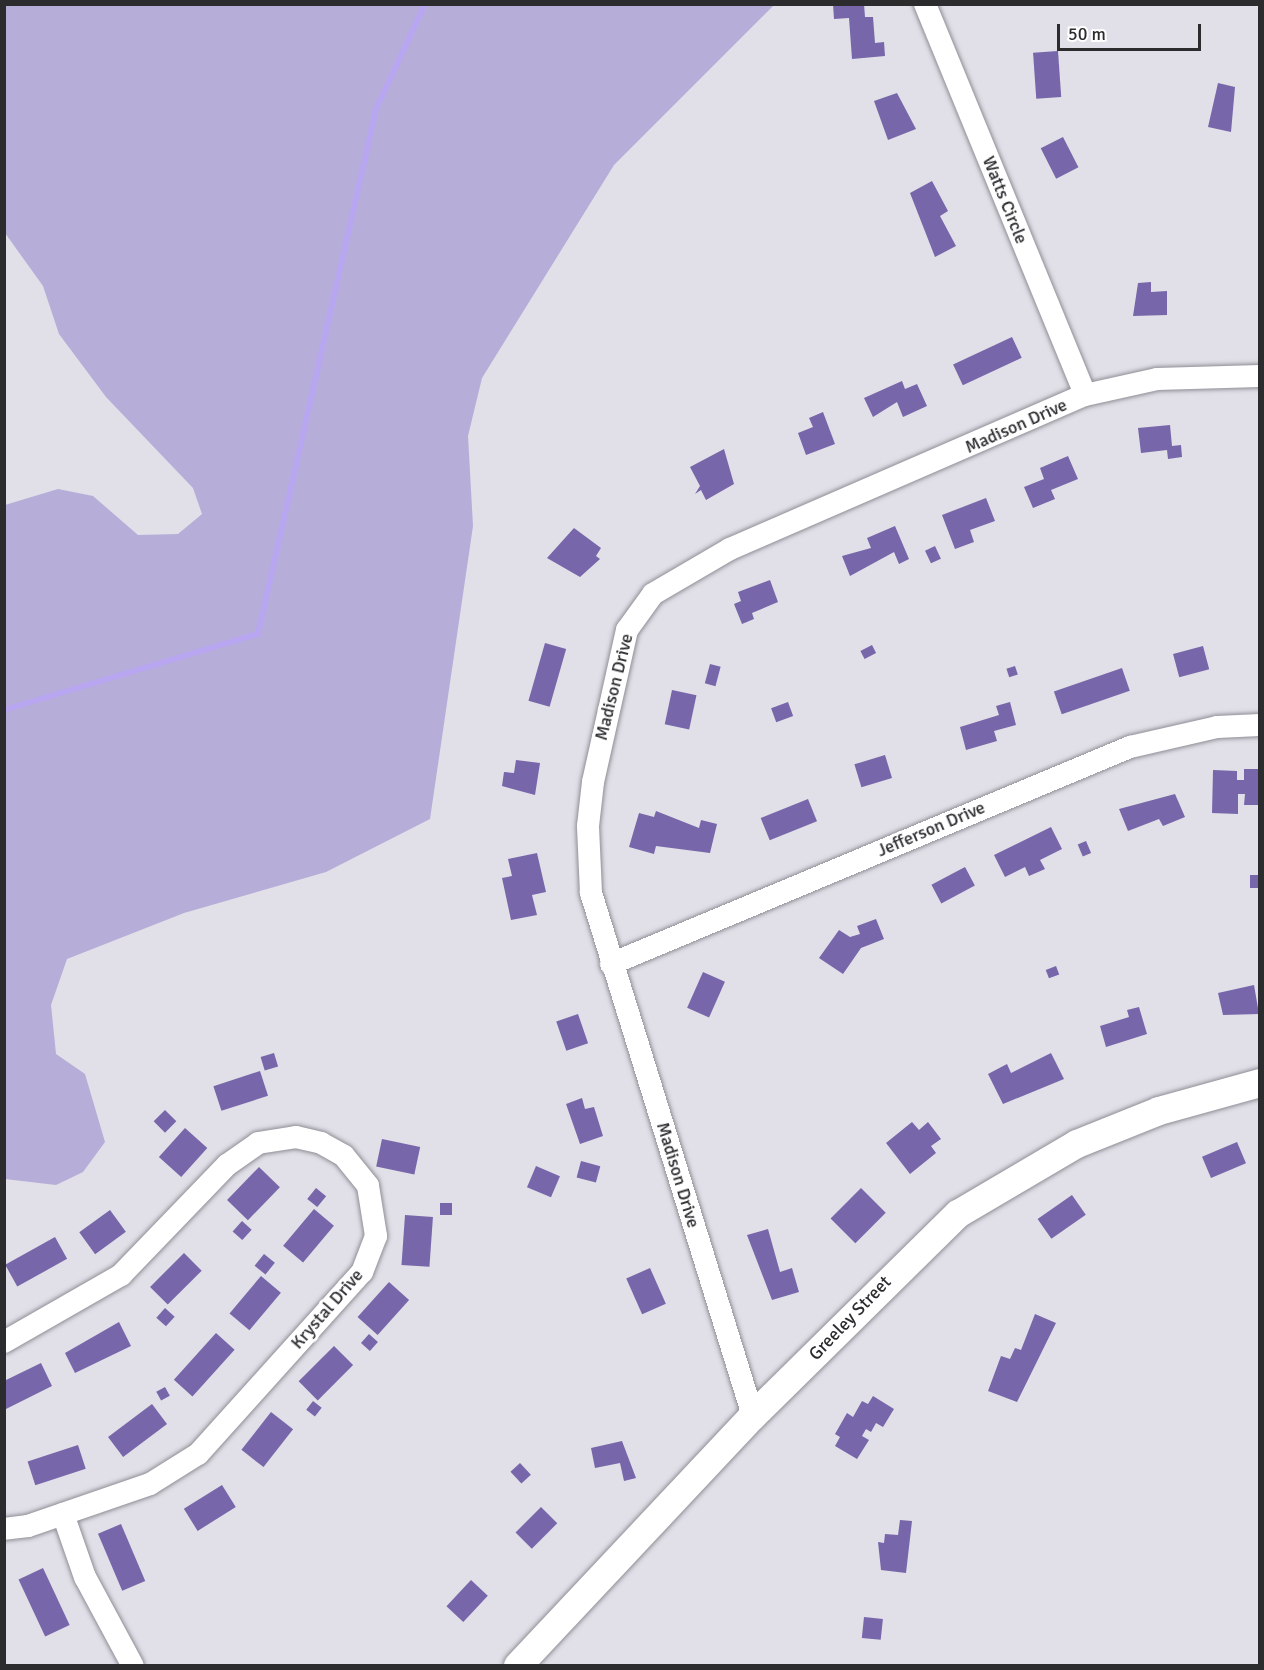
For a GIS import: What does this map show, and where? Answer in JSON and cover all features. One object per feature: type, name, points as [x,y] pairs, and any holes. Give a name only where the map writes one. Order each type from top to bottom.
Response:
[{"type":"street","name":"Watts Circle","points":[[924,4],[1085,395]]},
{"type":"street","name":"Madison Drive","points":[[753,1416],[611,964],[591,893],[588,826],[614,673],[638,611],[671,581],[730,549],[1085,395],[1157,379],[1260,376]]},
{"type":"street","name":"Jefferson Drive","points":[[611,964],[1130,747],[1206,729],[1260,725]]},
{"type":"street","name":"Greeley Street","points":[[518,1665],[753,1416],[923,1243],[995,1187],[1077,1144],[1149,1115],[1260,1083]]},
{"type":"street","name":"Krystal Drive","points":[[4,1342],[121,1275],[227,1165],[258,1143],[296,1137],[321,1143],[344,1156],[368,1186],[376,1236],[362,1272],[198,1454],[158,1481],[63,1514],[4,1529]]},
{"type":"street","points":[[63,1514],[85,1577],[133,1665]]},
{"type":"shaded area","points":[[5,4],[774,5],[614,165],[482,378],[468,436],[473,526],[430,819],[326,872],[184,913],[67,959],[51,1005],[56,1054],[85,1074],[105,1142],[83,1172],[56,1185],[5,1179],[5,505],[58,489],[93,496],[138,535],[178,534],[202,514],[193,488],[106,397],[59,334],[43,286],[5,233]]},
{"type":"building","points":[[833,4],[864,4],[865,17],[873,17],[875,43],[884,42],[885,56],[852,59],[849,18],[834,19]]},
{"type":"building","points":[[1058,51],[1061,97],[1036,99],[1033,53]]},
{"type":"building","points":[[1218,83],[1235,87],[1231,132],[1208,127]]},
{"type":"building","points":[[897,93],[916,129],[888,140],[874,101]]},
{"type":"building","points":[[1063,137],[1078,167],[1056,179],[1041,148]]},
{"type":"building","points":[[932,181],[948,211],[940,216],[956,246],[935,257],[910,193]]},
{"type":"building","points":[[1151,282],[1151,292],[1167,291],[1167,315],[1133,316],[1138,283]]},
{"type":"building","points":[[1012,337],[1022,358],[963,385],[953,364]]},
{"type":"building","points":[[902,381],[905,389],[917,384],[927,406],[903,417],[897,402],[873,417],[864,398]]},
{"type":"building","points":[[823,412],[835,444],[806,455],[798,433],[813,427],[809,418]]},
{"type":"building","points":[[1170,425],[1172,446],[1181,445],[1182,457],[1168,459],[1167,450],[1141,453],[1138,428]]},
{"type":"building","points":[[724,449],[734,484],[706,500],[701,490],[695,494],[700,486],[690,467]]},
{"type":"building","points":[[1068,456],[1078,479],[1051,490],[1055,499],[1033,508],[1024,487],[1044,479],[1040,468]]},
{"type":"building","points":[[986,498],[995,521],[970,530],[974,542],[955,549],[942,515]]},
{"type":"building","points":[[895,526],[909,559],[899,564],[894,552],[850,576],[842,556],[871,548],[867,538]]},
{"type":"building","points":[[574,528],[601,548],[596,556],[600,559],[580,577],[547,558]]},
{"type":"building","points":[[935,546],[941,559],[931,563],[925,551]]},
{"type":"building","points":[[770,580],[778,602],[752,613],[754,619],[742,624],[734,604],[741,601],[738,592]]},
{"type":"building","points":[[545,643],[566,649],[550,707],[528,701]]},
{"type":"building","points":[[872,645],[876,653],[865,659],[860,651]]},
{"type":"building","points":[[1203,646],[1209,669],[1179,677],[1173,654]]},
{"type":"building","points":[[710,664],[721,667],[715,686],[705,683]]},
{"type":"building","points":[[1015,666],[1018,675],[1009,677],[1006,669]]},
{"type":"building","points":[[1122,668],[1130,691],[1062,714],[1054,691]]},
{"type":"building","points":[[672,690],[696,695],[689,729],[665,724]]},
{"type":"building","points":[[788,702],[793,716],[776,722],[771,708]]},
{"type":"building","points":[[1010,702],[1016,725],[994,731],[997,741],[966,750],[960,727],[999,715],[996,706]]},
{"type":"building","points":[[885,755],[892,778],[861,787],[854,764]]},
{"type":"building","points":[[516,760],[540,763],[535,795],[502,786],[504,772],[514,773]]},
{"type":"building","points":[[1244,769],[1260,769],[1260,805],[1244,805],[1245,794],[1238,794],[1238,814],[1212,813],[1213,770],[1237,771],[1237,780],[1244,780]]},
{"type":"building","points":[[1175,794],[1185,817],[1163,826],[1159,819],[1128,831],[1119,809]]},
{"type":"building","points":[[808,799],[817,821],[770,840],[761,818]]},
{"type":"building","points":[[656,811],[699,828],[701,820],[717,824],[710,853],[656,846],[654,854],[629,847],[639,813],[654,817]]},
{"type":"building","points":[[1051,827],[1062,849],[1040,860],[1045,869],[1029,876],[1025,867],[1005,877],[994,855]]},
{"type":"building","points":[[1086,841],[1091,853],[1083,856],[1078,845]]},
{"type":"building","points":[[537,853],[546,892],[532,895],[537,915],[511,920],[502,878],[512,876],[508,859]]},
{"type":"building","points":[[965,867],[975,886],[941,903],[931,885]]},
{"type":"building","points":[[1250,875],[1260,875],[1260,888],[1250,888]]},
{"type":"building","points":[[876,919],[884,939],[861,948],[843,974],[819,958],[839,930],[850,937],[860,934],[857,926]]},
{"type":"building","points":[[1056,966],[1059,974],[1049,978],[1046,970]]},
{"type":"building","points":[[703,972],[725,982],[709,1017],[687,1008]]},
{"type":"building","points":[[1254,985],[1259,1014],[1223,1015],[1218,993]]},
{"type":"building","points":[[1139,1007],[1147,1034],[1106,1047],[1100,1026],[1129,1017],[1127,1010]]},
{"type":"building","points":[[578,1014],[588,1043],[566,1051],[556,1021]]},
{"type":"building","points":[[274,1053],[278,1066],[265,1070],[261,1057]]},
{"type":"building","points":[[1051,1053],[1064,1079],[1003,1104],[988,1074],[1007,1064],[1011,1073]]},
{"type":"building","points":[[260,1071],[268,1096],[221,1111],[213,1086]]},
{"type":"building","points":[[582,1098],[585,1109],[594,1107],[603,1136],[580,1144],[566,1104]]},
{"type":"building","points":[[165,1110],[176,1121],[165,1133],[154,1121]]},
{"type":"building","points":[[912,1122],[919,1130],[928,1122],[941,1139],[931,1146],[936,1153],[910,1174],[886,1143]]},
{"type":"building","points":[[185,1128],[207,1148],[181,1177],[159,1157]]},
{"type":"building","points":[[382,1139],[420,1147],[414,1174],[376,1166]]},
{"type":"building","points":[[1237,1142],[1246,1163],[1211,1178],[1202,1157]]},
{"type":"building","points":[[581,1161],[600,1166],[596,1183],[577,1177]]},
{"type":"building","points":[[536,1166],[560,1176],[551,1197],[527,1187]]},
{"type":"building","points":[[259,1167],[280,1187],[248,1220],[227,1200]]},
{"type":"building","points":[[316,1188],[326,1196],[317,1207],[307,1199]]},
{"type":"building","points":[[861,1188],[886,1213],[855,1243],[831,1218]]},
{"type":"building","points":[[1072,1195],[1086,1215],[1051,1239],[1038,1219]]},
{"type":"building","points":[[440,1203],[452,1203],[452,1215],[440,1215]]},
{"type":"building","points":[[314,1209],[334,1226],[303,1262],[283,1246]]},
{"type":"building","points":[[110,1210],[126,1232],[95,1254],[79,1232]]},
{"type":"building","points":[[405,1215],[433,1217],[429,1267],[402,1265]]},
{"type":"building","points":[[242,1221],[252,1230],[242,1240],[233,1231]]},
{"type":"building","points":[[768,1229],[780,1272],[792,1268],[799,1292],[772,1300],[747,1235]]},
{"type":"building","points":[[55,1237],[67,1259],[17,1286],[5,1265]]},
{"type":"building","points":[[184,1253],[202,1271],[168,1305],[150,1287]]},
{"type":"building","points":[[264,1254],[275,1263],[265,1274],[255,1266]]},
{"type":"building","points":[[650,1268],[666,1304],[642,1314],[626,1279]]},
{"type":"building","points":[[261,1276],[281,1293],[249,1330],[230,1314]]},
{"type":"building","points":[[389,1282],[409,1300],[378,1335],[358,1317]]},
{"type":"building","points":[[165,1308],[175,1317],[166,1326],[156,1318]]},
{"type":"building","points":[[1035,1314],[1056,1323],[1017,1402],[988,1391],[1001,1356],[1010,1359],[1015,1348],[1021,1350]]},
{"type":"building","points":[[119,1322],[131,1346],[75,1373],[65,1353]]},
{"type":"building","points":[[216,1333],[235,1350],[192,1397],[174,1380]]},
{"type":"building","points":[[369,1334],[378,1342],[370,1351],[361,1343]]},
{"type":"building","points":[[334,1346],[353,1365],[318,1400],[299,1381]]},
{"type":"building","points":[[41,1363],[52,1386],[4,1410],[4,1381]]},
{"type":"building","points":[[165,1387],[170,1396],[161,1401],[156,1392]]},
{"type":"building","points":[[873,1396],[894,1409],[883,1427],[876,1423],[871,1432],[866,1429],[862,1436],[869,1440],[857,1459],[835,1446],[840,1437],[835,1434],[847,1413],[853,1417],[862,1401],[868,1404]]},
{"type":"building","points":[[313,1401],[322,1408],[315,1416],[306,1410]]},
{"type":"building","points":[[152,1404],[167,1424],[123,1457],[108,1437]]},
{"type":"building","points":[[271,1412],[293,1429],[264,1467],[241,1450]]},
{"type":"building","points":[[622,1441],[636,1478],[624,1481],[620,1463],[595,1468],[591,1448]]},
{"type":"building","points":[[78,1445],[86,1469],[35,1485],[28,1461]]},
{"type":"building","points":[[520,1463],[531,1475],[521,1484],[510,1472]]},
{"type":"building","points":[[222,1485],[236,1507],[198,1531],[184,1509]]},
{"type":"building","points":[[541,1507],[557,1523],[532,1549],[516,1532]]},
{"type":"building","points":[[900,1520],[912,1521],[906,1573],[881,1570],[878,1542],[884,1543],[885,1534],[898,1535]]},
{"type":"building","points":[[121,1524],[145,1581],[122,1591],[98,1534]]},
{"type":"building","points":[[43,1568],[70,1625],[45,1637],[19,1579]]},
{"type":"building","points":[[471,1580],[488,1596],[463,1622],[446,1606]]},
{"type":"building","points":[[864,1617],[883,1619],[881,1640],[862,1638]]},
{"type":"waterway","points":[[4,710],[258,634],[376,109],[425,4]]}]
